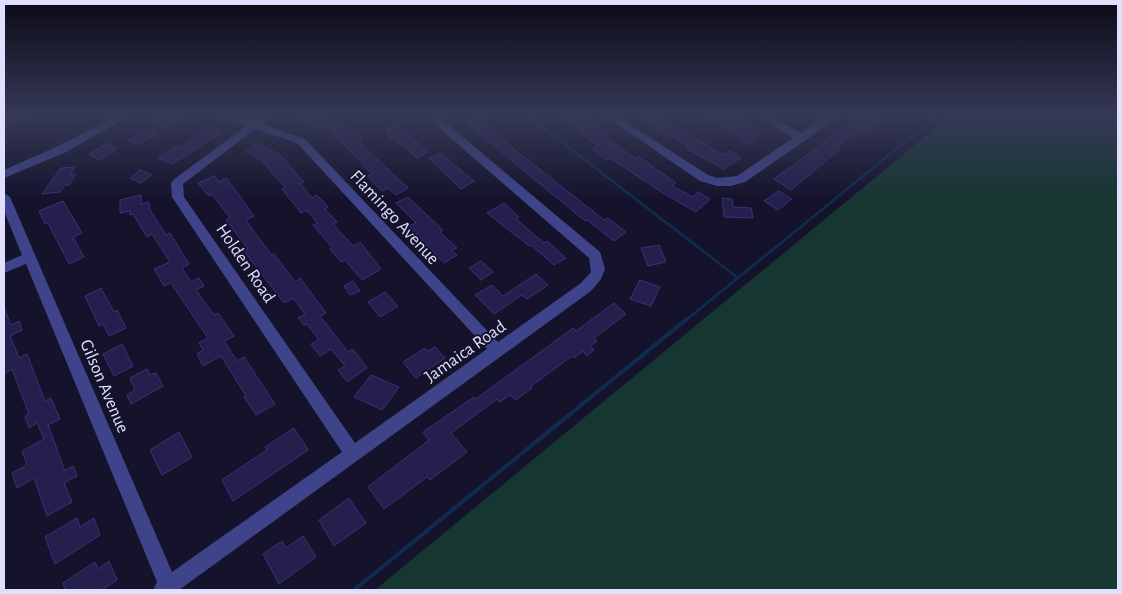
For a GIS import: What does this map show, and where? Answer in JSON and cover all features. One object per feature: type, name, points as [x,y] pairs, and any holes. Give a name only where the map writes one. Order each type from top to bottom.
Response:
[{"type":"street","points":[[4,174],[72,144]]},
{"type":"street","name":"Holden Road","points":[[230,144],[177,183],[178,197],[353,454]]},
{"type":"street","name":"Flamingo Avenue","points":[[304,144],[498,351]]},
{"type":"street","name":"Jamaica Road","points":[[166,589],[586,288],[597,275],[600,266],[595,255],[584,244],[464,144]]},
{"type":"street","points":[[651,144],[694,173],[717,182],[731,182],[742,179],[794,144]]},
{"type":"street","name":"Gilson Avenue","points":[[4,197],[166,589]]},
{"type":"street","points":[[4,268],[29,257]]},
{"type":"green space","points":[[916,144],[1118,144],[1118,590],[375,590]]},
{"type":"building","points":[[107,144],[117,149],[99,160],[89,154]]},
{"type":"building","points":[[186,144],[204,144],[172,164],[158,158],[176,146],[180,148]]},
{"type":"building","points":[[258,144],[280,155],[304,182],[300,183],[312,198],[317,195],[328,207],[325,209],[337,222],[333,224],[353,246],[360,242],[381,269],[362,280],[345,260],[341,262],[330,249],[332,247],[313,225],[318,223],[306,210],[301,213],[282,189],[285,187],[261,160],[245,151]]},
{"type":"building","points":[[343,144],[361,144],[408,188],[396,195],[388,188],[382,191],[367,176],[372,174]]},
{"type":"building","points":[[401,144],[418,144],[428,152],[417,158]]},
{"type":"building","points":[[491,144],[508,144],[604,220],[608,218],[626,232],[614,241],[587,220],[585,221]]},
{"type":"building","points":[[595,144],[614,144],[636,159],[639,157],[676,183],[672,186],[693,197],[698,192],[710,199],[696,212],[610,158],[607,160],[592,149],[598,146]]},
{"type":"building","points":[[684,144],[704,144],[723,155],[730,151],[741,158],[723,169],[686,148],[688,146]]},
{"type":"building","points":[[822,144],[840,144],[837,146],[841,148],[791,190],[774,179]]},
{"type":"building","points":[[440,153],[474,181],[461,189],[429,158]]},
{"type":"building","points":[[75,167],[70,175],[76,174],[69,185],[65,185],[60,192],[42,194],[61,168]]},
{"type":"building","points":[[140,170],[152,175],[141,183],[130,178]]},
{"type":"building","points":[[214,176],[219,182],[226,178],[232,185],[254,216],[246,220],[252,229],[295,282],[300,278],[326,313],[320,316],[348,352],[353,349],[367,368],[347,382],[338,370],[345,366],[331,349],[320,356],[311,344],[319,340],[307,324],[304,325],[298,318],[305,314],[293,298],[284,303],[244,251],[248,249],[226,220],[230,218],[212,194],[209,196],[198,183]]},
{"type":"building","points":[[779,191],[792,199],[778,210],[764,201]]},
{"type":"building","points":[[141,195],[141,204],[149,202],[150,210],[166,235],[170,233],[189,264],[182,268],[191,282],[199,278],[204,286],[196,290],[215,315],[218,313],[234,336],[224,341],[237,361],[244,357],[275,404],[256,415],[221,356],[203,366],[197,354],[203,350],[199,343],[208,338],[171,283],[164,286],[154,269],[170,262],[152,234],[147,237],[133,214],[130,215],[130,211],[120,213],[120,200]]},
{"type":"building","points":[[408,197],[443,230],[440,232],[457,248],[452,250],[457,255],[444,263],[409,226],[416,223],[396,203]]},
{"type":"building","points":[[722,198],[732,199],[733,207],[751,208],[753,218],[724,217]]},
{"type":"building","points":[[63,201],[82,233],[73,237],[84,257],[69,264],[48,223],[45,224],[39,211]]},
{"type":"building","points":[[504,203],[519,217],[516,219],[544,243],[547,241],[566,258],[554,265],[531,245],[529,246],[487,213]]},
{"type":"building","points":[[659,245],[666,262],[648,266],[641,248]]},
{"type":"building","points":[[481,261],[493,272],[481,280],[469,268]]},
{"type":"building","points":[[536,274],[548,285],[527,299],[522,295],[494,314],[475,295],[492,285],[503,296]]},
{"type":"building","points":[[640,280],[660,287],[651,306],[630,299]]},
{"type":"building","points":[[353,281],[360,291],[350,295],[344,286]]},
{"type":"building","points":[[101,288],[114,312],[117,310],[126,328],[109,336],[103,324],[99,326],[85,296]]},
{"type":"building","points":[[385,292],[398,306],[380,317],[368,302]]},
{"type":"building","points":[[614,303],[626,314],[594,338],[597,341],[590,346],[594,350],[587,356],[583,351],[574,358],[572,356],[530,387],[532,388],[516,400],[510,395],[500,402],[497,399],[451,433],[467,452],[430,480],[427,477],[384,509],[368,487],[429,440],[423,432],[474,397],[476,399],[573,328],[576,331]]},
{"type":"building","points":[[4,308],[11,325],[19,321],[22,330],[10,336],[19,358],[27,354],[45,401],[51,398],[60,419],[48,425],[65,471],[73,466],[77,476],[64,483],[72,502],[47,516],[34,478],[17,488],[12,473],[27,465],[22,451],[44,439],[37,423],[29,428],[25,416],[29,414],[12,369],[4,374]]},
{"type":"building","points":[[122,344],[133,366],[114,376],[103,354]]},
{"type":"building","points":[[435,347],[445,358],[416,378],[403,362],[425,348],[428,351]]},
{"type":"building","points":[[147,369],[150,375],[156,373],[163,386],[131,404],[127,395],[135,390],[130,378]]},
{"type":"building","points":[[371,375],[399,387],[382,410],[354,397]]},
{"type":"building","points":[[294,428],[308,450],[233,501],[222,480],[267,450],[265,447]]},
{"type":"building","points":[[179,432],[192,457],[162,475],[150,450]]},
{"type":"building","points":[[349,498],[366,523],[334,546],[319,520]]},
{"type":"building","points":[[77,518],[80,527],[94,518],[100,535],[55,564],[45,537]]},
{"type":"building","points":[[303,536],[316,557],[279,584],[263,554],[282,541],[286,548]]},
{"type":"building","points":[[109,561],[117,580],[102,590],[65,590],[63,583],[95,562],[98,569]]},
{"type":"waterway","points":[[564,144],[738,278]]},
{"type":"waterway","points":[[738,278],[903,144]]},
{"type":"waterway","points":[[685,321],[738,278]]},
{"type":"waterway","points":[[354,590],[687,319]]}]
